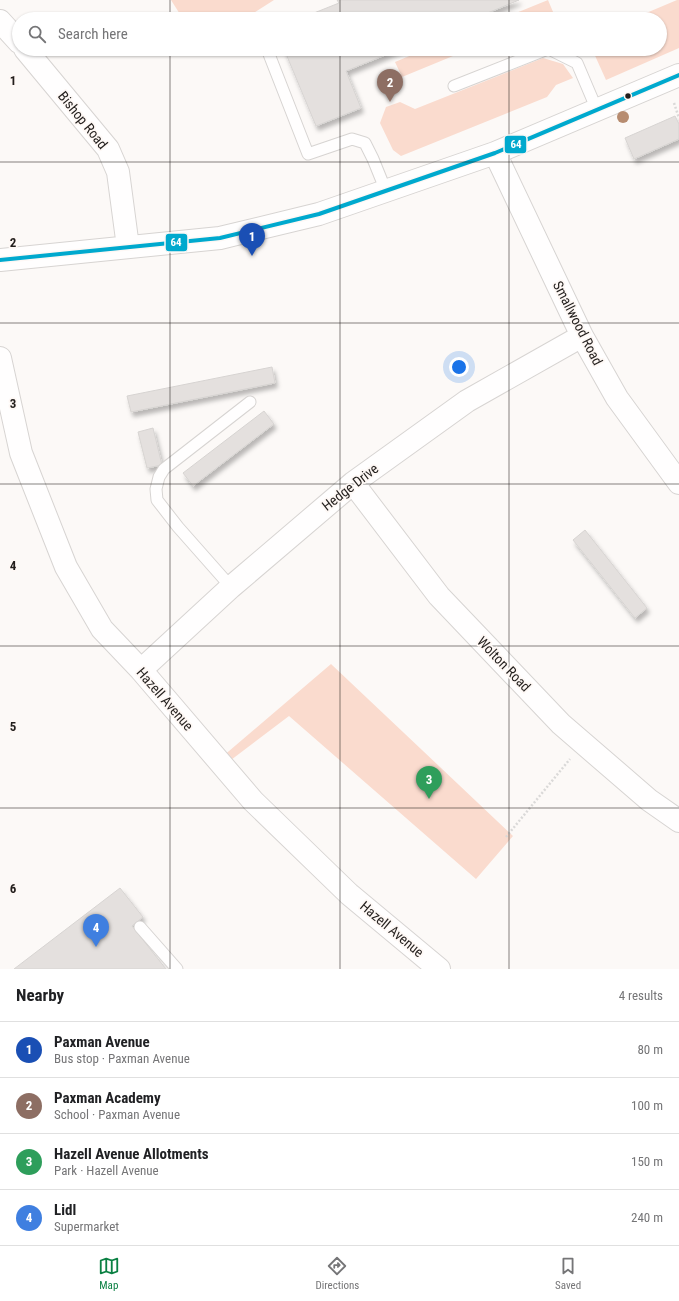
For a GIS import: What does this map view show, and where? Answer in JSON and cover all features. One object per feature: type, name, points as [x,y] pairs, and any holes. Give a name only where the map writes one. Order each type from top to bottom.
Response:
[{"type":"street","points":[[0,21],[12,34]]},
{"type":"street","name":"Bishop Road","points":[[31,56],[108,149],[118,172],[128,247]]},
{"type":"street","points":[[0,260],[220,238],[319,214],[495,153],[679,75]]},
{"type":"street","name":"Smallwood Road","points":[[495,153],[582,336],[617,398],[679,482]]},
{"type":"street","name":"Hedge Drive","points":[[141,670],[231,587],[353,483],[467,401],[582,336]]},
{"type":"street","name":"Hazell Avenue","points":[[0,358],[21,453],[66,567],[102,629],[141,670],[253,801],[349,894],[439,969]]},
{"type":"street","name":"Wolton Road","points":[[353,483],[439,596],[561,724],[649,800],[679,821]]},
{"type":"lane","points":[[270,56],[308,154],[352,139],[365,143],[386,191]]},
{"type":"lane","points":[[454,86],[531,56]]},
{"type":"lane","points":[[563,56],[577,63],[597,110]]},
{"type":"lane","points":[[231,587],[178,527],[157,500],[156,489],[159,477],[164,469],[250,402]]},
{"type":"lane","points":[[140,927],[177,969]]},
{"type":"path","points":[[674,103],[679,118]]},
{"type":"path","points":[[506,837],[583,743]]},
{"type":"shaded area","points":[[171,0],[274,0],[255,12],[179,12]]},
{"type":"shaded area","points":[[548,0],[553,12],[518,12]]},
{"type":"shaded area","points":[[679,0],[679,48],[667,53],[667,12],[649,12]]},
{"type":"shaded area","points":[[409,56],[453,56],[402,77],[395,62]]},
{"type":"shaded area","points":[[595,56],[661,56],[606,80]]},
{"type":"shaded area","points":[[543,58],[563,64],[573,78],[556,85],[547,97],[401,156],[393,150],[380,123],[386,107],[400,102],[415,109]]},
{"type":"shaded area","points":[[331,664],[513,836],[476,879],[289,716],[227,763],[222,757]]},
{"type":"building","points":[[337,0],[519,0],[490,12],[316,12],[339,3]]},
{"type":"building","points":[[287,56],[383,56],[346,71],[361,108],[316,126]]},
{"type":"building","points":[[675,116],[679,124],[679,139],[634,159],[625,138]]},
{"type":"building","points":[[272,367],[275,383],[131,412],[127,396]]},
{"type":"building","points":[[264,411],[274,424],[193,486],[183,473]]},
{"type":"building","points":[[153,428],[162,465],[147,468],[138,432]]},
{"type":"building","points":[[585,530],[647,608],[635,618],[573,540]]},
{"type":"building","points":[[120,888],[143,917],[132,926],[166,969],[14,969]]},
{"type":"transit line","name":"64","points":[[0,260],[220,238],[319,214],[495,153],[679,75]]},
{"type":"place","name":"Paxman Academy","points":[[390,102]]},
{"type":"place","name":"Paxman Avenue","points":[[252,256]]},
{"type":"place","name":"Hazell Avenue Allotments","points":[[429,799]]},
{"type":"place","name":"Lidl","points":[[96,947]]}]
